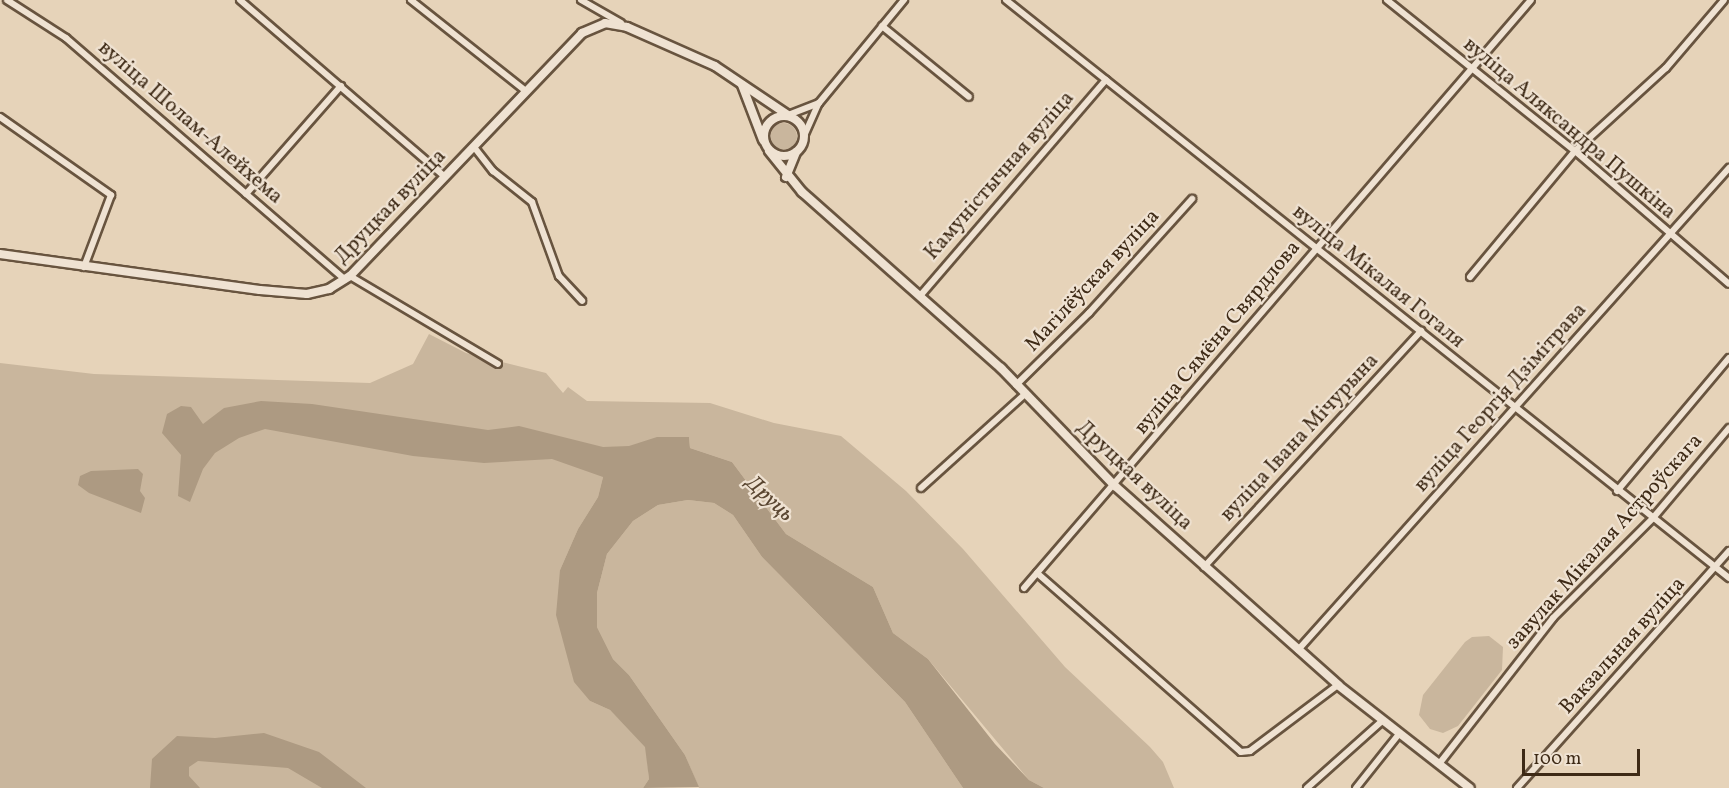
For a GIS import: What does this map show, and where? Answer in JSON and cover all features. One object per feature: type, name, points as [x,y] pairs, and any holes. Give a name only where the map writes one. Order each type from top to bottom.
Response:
[{"type":"main road","name":"Друцкая вуліца","points":[[0,254],[84,268],[307,294],[348,278],[582,33],[610,22],[627,27],[715,66],[799,121],[804,136]]},
{"type":"main road","name":"Друцкая вуліца","points":[[742,84],[767,148],[786,177],[1016,385],[1115,486],[1204,567],[1338,685],[1470,788]]},
{"type":"main road","points":[[788,115],[768,125],[767,148],[785,158],[797,151]]},
{"type":"main road","points":[[786,177],[804,136]]},
{"type":"street","name":"вуліца Шолам-Алейхема","points":[[7,0],[66,38],[246,195],[348,278],[498,364]]},
{"type":"street","points":[[240,0],[445,177]]},
{"type":"street","points":[[411,0],[526,91]]},
{"type":"street","points":[[581,0],[627,27]]},
{"type":"street","points":[[804,136],[819,104],[904,0]]},
{"type":"street","name":"вуліца Мікалая Гогаля","points":[[1006,0],[1617,491],[1729,578]]},
{"type":"street","name":"вуліца Аляксандра Пушкіна","points":[[1388,0],[1575,151],[1729,284]]},
{"type":"street","name":"вуліца Сямёна Свярдлова","points":[[1024,588],[1115,486],[1471,65],[1531,0]]},
{"type":"street","points":[[1470,277],[1575,151],[1666,68],[1724,0]]},
{"type":"street","points":[[882,26],[969,97]]},
{"type":"street","name":"Камуністычная вуліца","points":[[920,296],[1106,80]]},
{"type":"street","points":[[246,195],[340,86]]},
{"type":"street","points":[[788,115],[819,104]]},
{"type":"street","points":[[0,117],[111,195],[84,268]]},
{"type":"street","points":[[474,147],[493,171],[532,202],[559,276],[582,301]]},
{"type":"street","name":"вуліца Георгія Дзімітрава","points":[[1298,650],[1729,168]]},
{"type":"street","name":"Магілёўская вуліца","points":[[1016,385],[1089,313],[1192,199]]},
{"type":"street","name":"вуліца Івана Мічурына","points":[[1204,567],[1421,332]]},
{"type":"street","points":[[1617,491],[1729,358]]},
{"type":"street","points":[[921,488],[1025,394]]},
{"type":"street","name":"завулак Мікалая Астроўскага","points":[[1439,765],[1553,618],[1653,518],[1729,428]]},
{"type":"street","name":"Вакзальная вуліца","points":[[1517,788],[1729,551]]},
{"type":"street","points":[[1037,573],[1237,750],[1250,751],[1338,685]]},
{"type":"street","points":[[1307,788],[1382,721]]},
{"type":"street","points":[[1356,788],[1400,734]]},
{"type":"shaded area","points":[[783,123],[793,127],[797,137],[793,147],[783,151],[773,147],[769,137],[773,127]]},
{"type":"shaded area","points":[[429,334],[466,353],[546,373],[563,393],[568,387],[587,401],[710,403],[774,423],[841,436],[906,491],[963,549],[1065,667],[1150,747],[1163,762],[1174,788],[1044,788],[1029,780],[928,659],[893,633],[873,587],[786,534],[732,462],[690,448],[689,437],[603,477],[598,497],[578,529],[560,570],[590,701],[610,710],[646,747],[649,779],[643,788],[0,788],[0,363],[94,374],[370,383],[413,364]]},
{"type":"shaded area","points":[[261,401],[312,404],[488,430],[519,426],[603,447],[629,446],[657,437],[689,437],[690,448],[732,462],[786,534],[873,587],[893,633],[928,659],[995,744],[1029,780],[1044,788],[963,788],[905,702],[762,557],[733,515],[714,503],[688,500],[658,505],[633,521],[607,554],[597,593],[597,627],[613,659],[629,675],[685,755],[699,787],[643,788],[649,779],[645,747],[610,710],[590,701],[574,682],[556,615],[560,570],[578,529],[598,497],[603,477],[552,459],[484,463],[413,456],[265,429],[239,438],[215,453],[203,469],[190,502],[178,496],[181,455],[162,433],[167,414],[181,406],[191,407],[203,424],[224,408]]},
{"type":"shaded area","points":[[138,469],[143,474],[140,491],[145,498],[141,513],[89,493],[78,485],[80,476],[91,471]]},
{"type":"shaded area","points":[[688,500],[714,503],[733,515],[762,557],[905,702],[963,788],[699,788],[685,755],[629,675],[613,659],[597,627],[597,593],[607,554],[633,521],[658,505]]},
{"type":"shaded area","points":[[1489,636],[1503,647],[1502,670],[1458,726],[1443,733],[1430,729],[1419,715],[1423,695],[1465,642],[1472,637]]},
{"type":"shaded area","points":[[264,733],[319,752],[366,788],[322,788],[288,768],[198,761],[189,767],[189,776],[200,788],[150,788],[152,759],[177,736],[215,738]]},
{"type":"water label","name":"Друць","points":[[769,499]]}]
